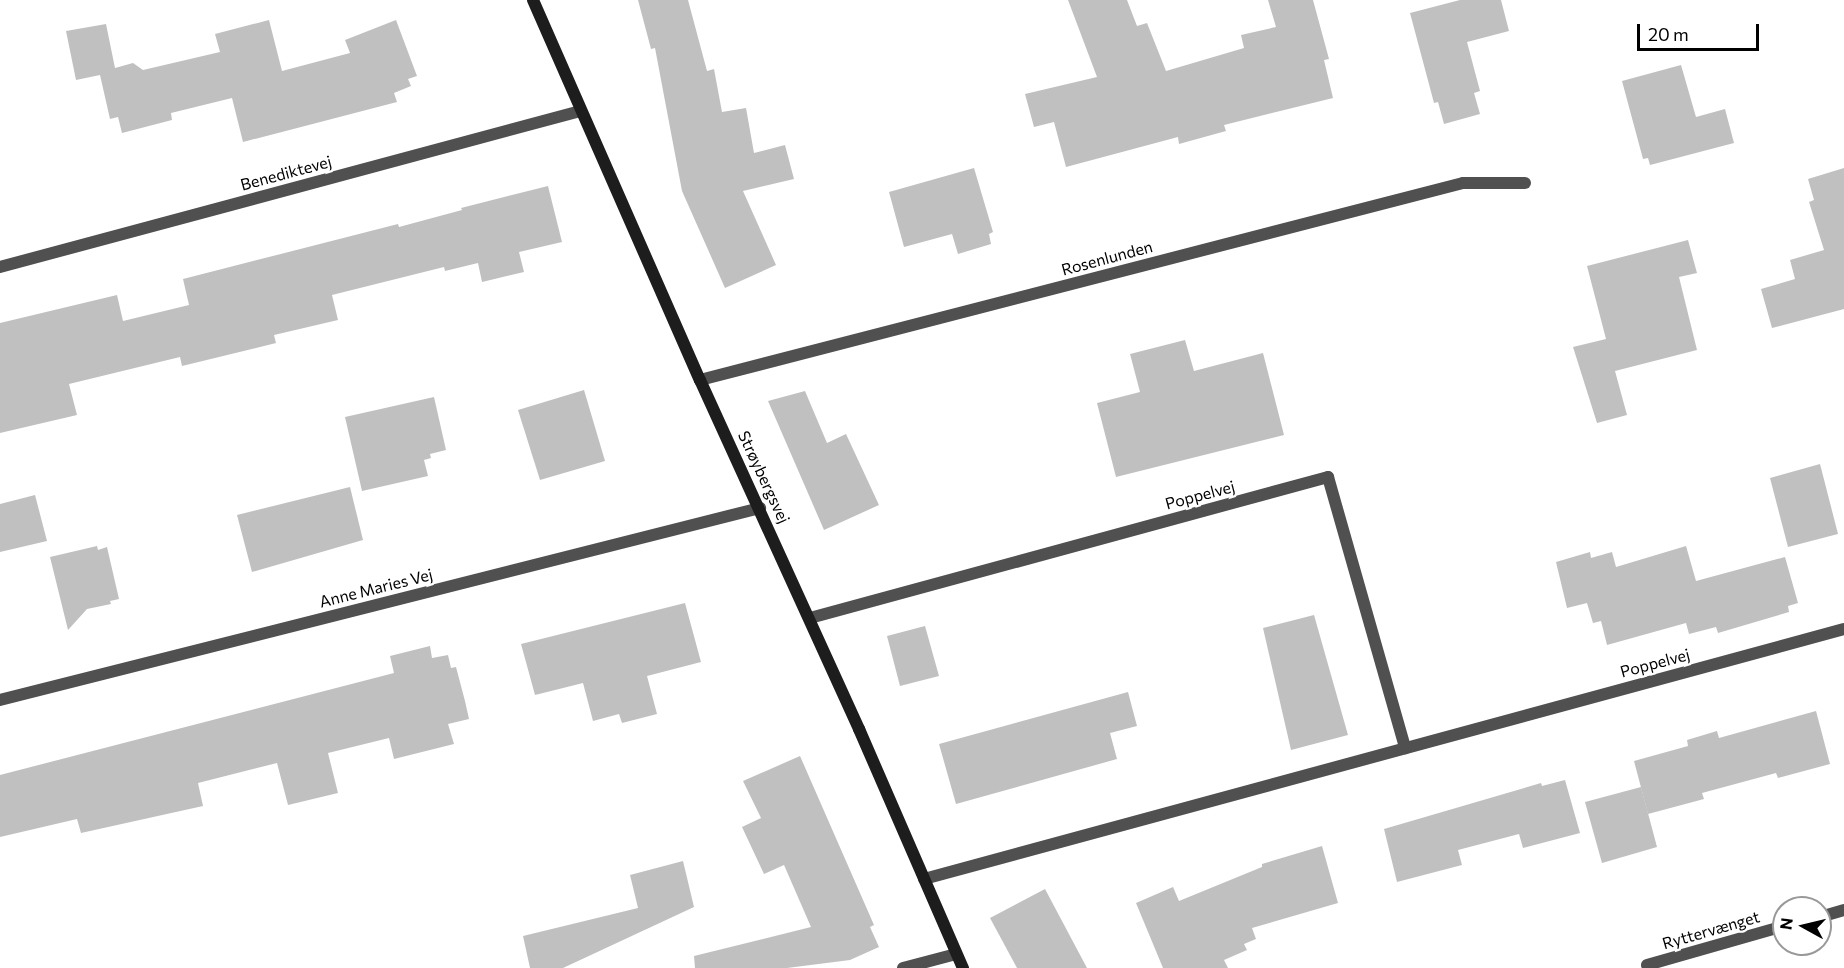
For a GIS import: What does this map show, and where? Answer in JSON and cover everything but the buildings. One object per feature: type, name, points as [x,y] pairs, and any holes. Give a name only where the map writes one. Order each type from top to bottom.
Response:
[{"type":"street","name":"Strøybergsvej","points":[[533,0],[700,380],[810,618],[963,968]]},
{"type":"street","name":"Benediktevej","points":[[0,267],[580,111]]},
{"type":"street","name":"Rosenlunden","points":[[700,380],[1463,183],[1525,183]]},
{"type":"street","name":"Poppelvej","points":[[810,618],[1328,477],[1405,748]]},
{"type":"street","name":"Anne Maries Vej","points":[[0,700],[760,508]]},
{"type":"street","name":"Poppelvej","points":[[924,879],[1844,629]]},
{"type":"street","name":"Ryttervænget","points":[[1647,965],[1772,930]]},
{"type":"street","points":[[903,968],[956,954]]}]
